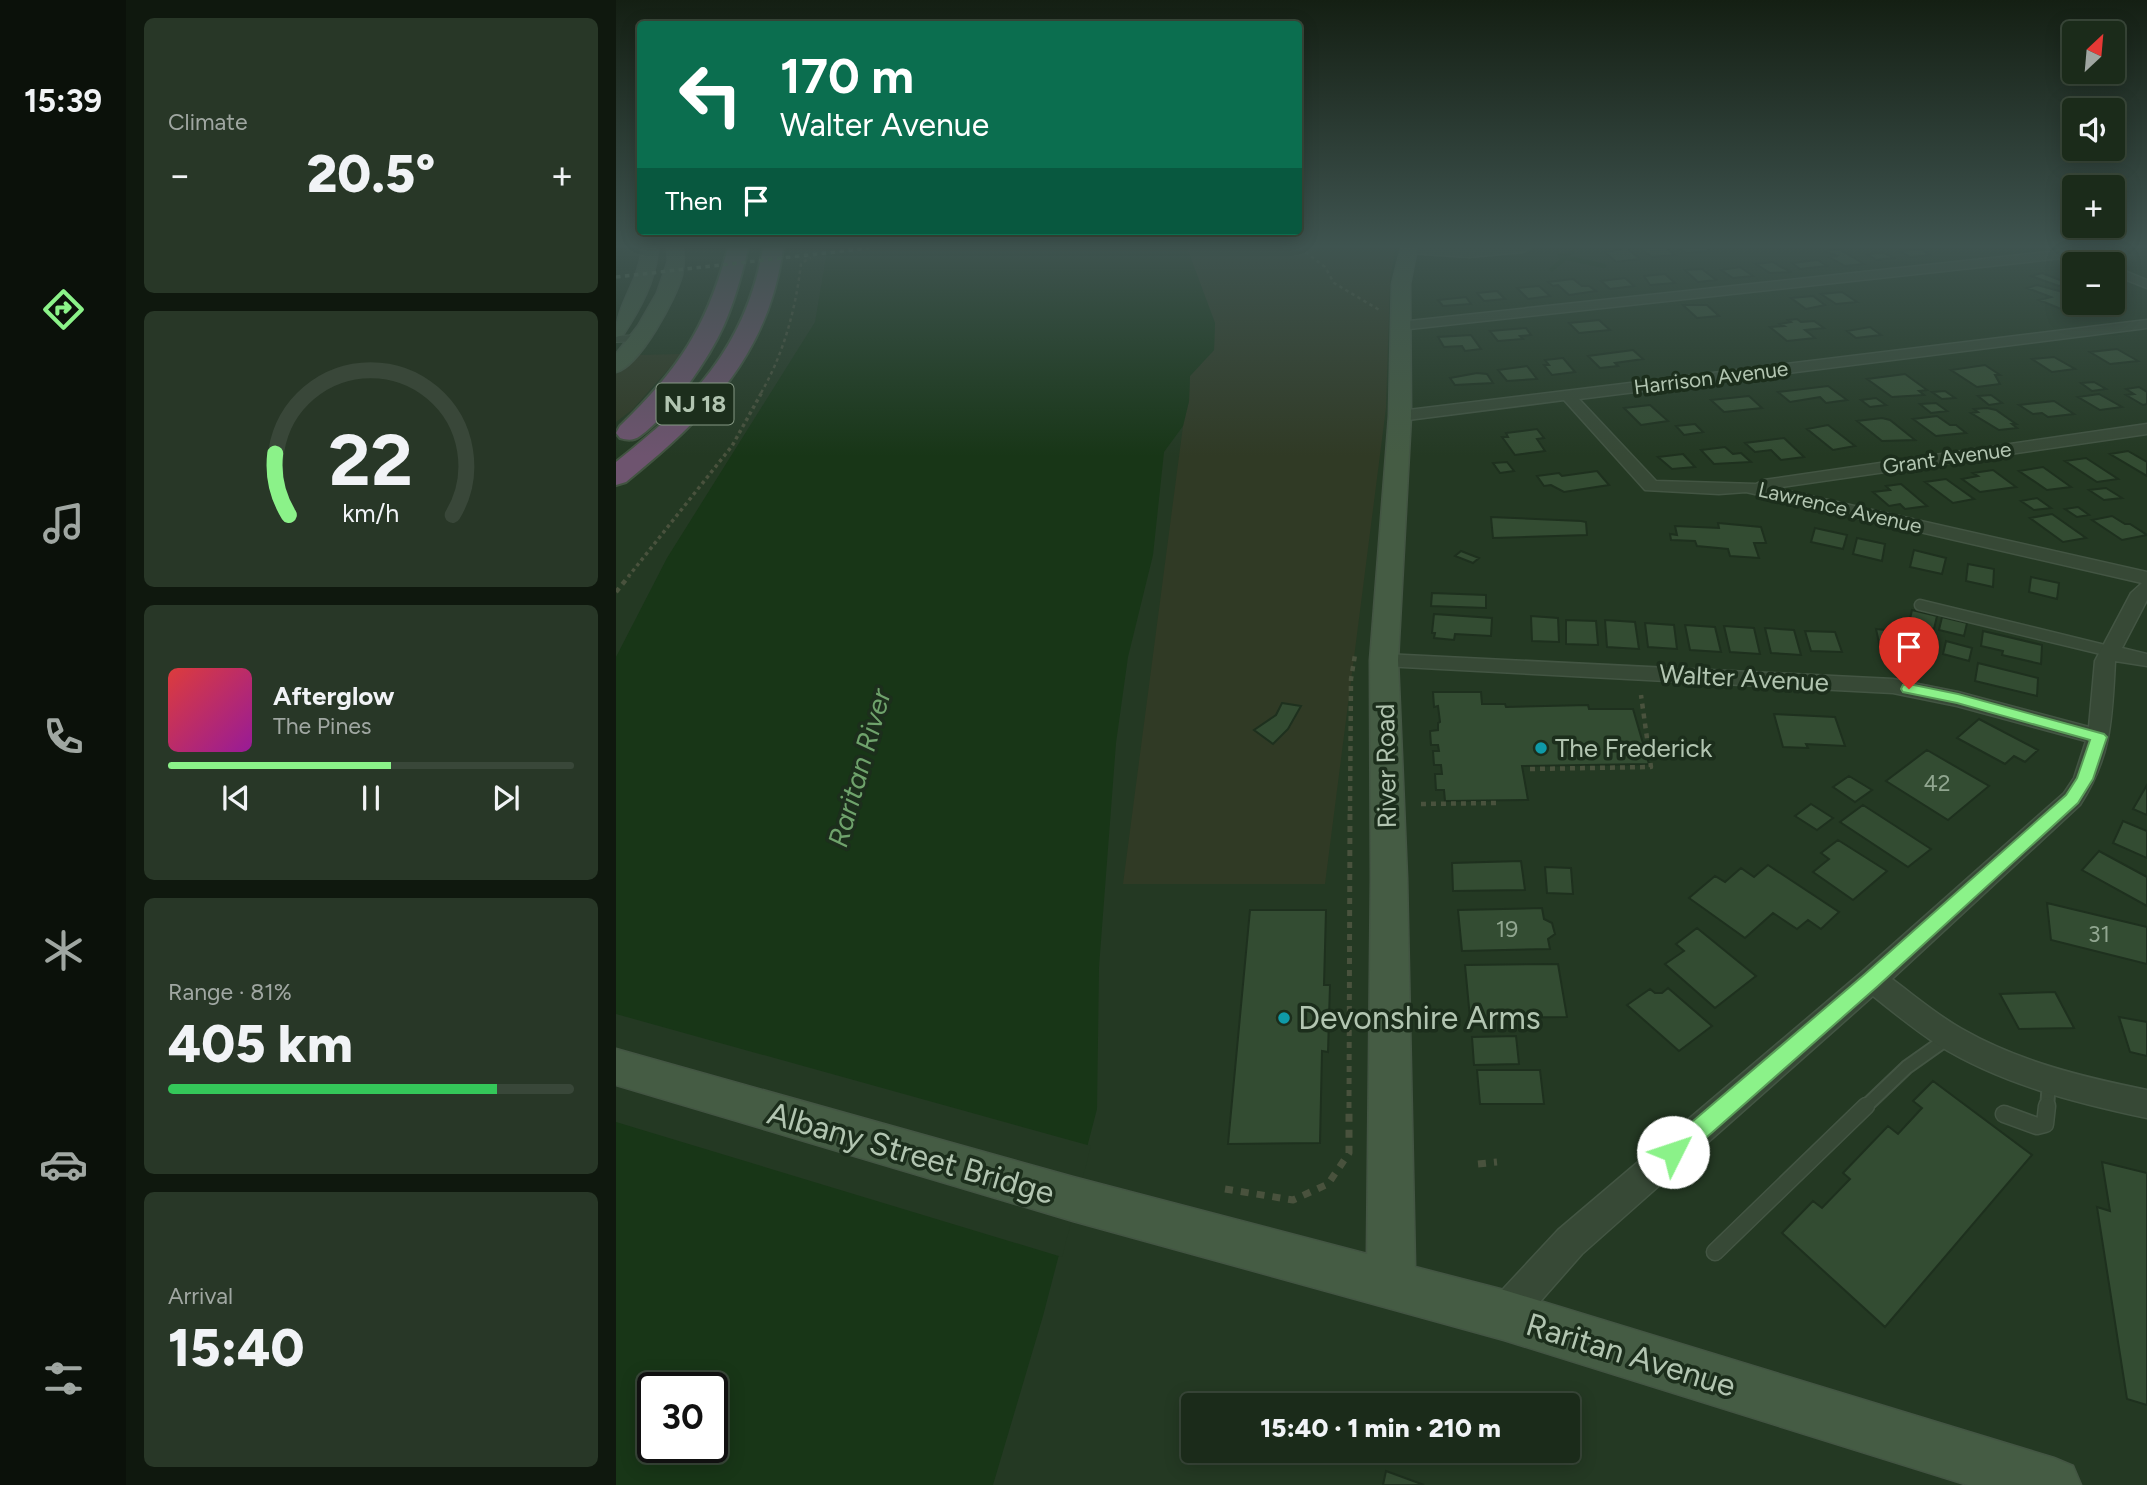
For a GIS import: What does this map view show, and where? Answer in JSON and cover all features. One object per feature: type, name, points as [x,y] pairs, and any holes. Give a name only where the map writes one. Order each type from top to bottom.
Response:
[{"type":"highway","name":"NJ 18","points":[[616,444],[663,398],[698,355],[716,317]]},
{"type":"highway","name":"NJ 18","points":[[616,476],[705,394],[737,353],[756,318]]},
{"type":"highway","points":[[616,493],[673,442],[725,387],[749,355],[756,318]]},
{"type":"street","points":[[616,366],[640,338],[651,317]]},
{"type":"street","points":[[1393,319],[1411,317]]},
{"type":"street","name":"River Road","points":[[1391,1285],[1389,878],[1369,670],[1401,416],[1393,319]]},
{"type":"street","name":"Harrison Avenue","points":[[1401,416],[2147,324]]},
{"type":"street","name":"Lawrence Avenue","points":[[1567,396],[1651,486],[1719,489],[1746,487],[2147,578]]},
{"type":"street","name":"Grant Avenue","points":[[1746,487],[2147,429]]},
{"type":"street","points":[[1504,1315],[1570,1242],[1871,980],[2072,799],[2085,779],[2099,737],[2103,672],[2109,651],[2147,587]]},
{"type":"street","points":[[2109,651],[2147,660]]},
{"type":"street","name":"Walter Avenue","points":[[1369,670],[1893,686],[1958,699],[2099,737]]},
{"type":"street","points":[[1871,980],[1950,1037],[2017,1068],[2094,1094],[2147,1104]]},
{"type":"street","name":"Albany Street Bridge","points":[[616,1067],[1206,1236]]},
{"type":"street","name":"Raritan Avenue","points":[[1206,1236],[1504,1315],[2053,1485]]},
{"type":"lane","points":[[616,339],[640,338]]},
{"type":"lane","points":[[1920,605],[2109,651]]},
{"type":"lane","points":[[1715,1252],[1908,1067],[1950,1037]]},
{"type":"lane","points":[[2004,1114],[2037,1126],[2045,1124],[2049,1079]]},
{"type":"path","points":[[616,592],[732,446],[764,390],[780,354],[791,317]]},
{"type":"path","points":[[1225,1189],[1293,1200],[1328,1184],[1349,1153],[1351,693],[1352,680],[1369,670]]},
{"type":"path","points":[[1530,769],[1651,767],[1641,695]]},
{"type":"path","points":[[1421,804],[1497,803]]},
{"type":"path","points":[[1478,1164],[1497,1162]]},
{"type":"shaded area","points":[[1213,317],[1389,317],[1386,408],[1325,884],[1123,884],[1183,426],[1189,401],[1190,376],[1214,350]]},
{"type":"shaded area","points":[[682,354],[632,410],[616,422],[616,374],[639,355]]},
{"type":"water","name":"Raritan River","points":[[816,317],[1213,317],[1214,350],[1190,376],[1189,401],[1183,426],[1164,452],[1153,555],[1128,657],[1116,743],[1099,967],[1097,1109],[1043,1316],[993,1485],[616,1485],[616,657],[667,558]]},
{"type":"pier","points":[[616,1014],[1091,1146],[1062,1257],[616,1122]]},
{"type":"building","points":[[1797,319],[1801,322],[1814,321],[1824,328],[1805,330],[1815,338],[1787,341],[1770,327],[1784,326],[1780,324]]},
{"type":"building","points":[[1599,320],[1610,330],[1579,333],[1569,323]]},
{"type":"building","points":[[1870,327],[1881,335],[1856,338],[1847,331]]},
{"type":"building","points":[[1526,328],[1531,335],[1520,336],[1523,339],[1498,341],[1490,331]]},
{"type":"building","points":[[1471,335],[1481,349],[1465,351],[1462,346],[1444,347],[1438,337]]},
{"type":"building","points":[[2117,349],[2138,361],[2110,364],[2090,352]]},
{"type":"building","points":[[1633,350],[1643,359],[1615,363],[1618,366],[1600,368],[1588,356]]},
{"type":"building","points":[[2054,357],[2075,369],[2052,372],[2032,359]]},
{"type":"building","points":[[1563,358],[1575,372],[1552,375],[1544,365],[1549,365],[1545,360]]},
{"type":"building","points":[[1985,365],[2000,375],[1995,375],[2000,384],[1977,387],[1951,370]]},
{"type":"building","points":[[1527,366],[1537,379],[1507,381],[1498,370]]},
{"type":"building","points":[[1487,374],[1493,383],[1455,385],[1450,378]]},
{"type":"building","points":[[1905,374],[1927,390],[1919,391],[1924,395],[1892,397],[1867,379]]},
{"type":"building","points":[[2094,382],[2106,389],[2092,391],[2081,383]]},
{"type":"building","points":[[1828,386],[1847,400],[1826,403],[1820,397],[1790,402],[1778,392]]},
{"type":"building","points":[[2139,387],[2147,392],[2147,404],[2143,405],[2126,395],[2134,394],[2126,389]]},
{"type":"building","points":[[1945,391],[1955,398],[1942,399],[1932,392]]},
{"type":"building","points":[[2099,394],[2122,407],[2100,410],[2078,397]]},
{"type":"building","points":[[1991,395],[2002,403],[1989,405],[1978,396]]},
{"type":"building","points":[[1749,396],[1762,408],[1724,412],[1711,400]]},
{"type":"building","points":[[1876,398],[1886,405],[1870,407],[1861,400]]},
{"type":"building","points":[[2054,401],[2074,414],[2048,417],[2042,413],[2033,414],[2019,405]]},
{"type":"building","points":[[1936,403],[1947,411],[1931,413],[1920,404]]},
{"type":"building","points":[[1650,405],[1668,421],[1641,425],[1624,408]]},
{"type":"building","points":[[1974,409],[1996,410],[2016,424],[2012,424],[2017,428],[1999,430],[1971,413],[1978,412]]},
{"type":"building","points":[[1937,416],[1966,433],[1936,436],[1913,419]]},
{"type":"building","points":[[1882,418],[1890,420],[1915,440],[1882,441],[1857,421]]},
{"type":"building","points":[[1695,424],[1703,432],[1684,435],[1676,426]]},
{"type":"building","points":[[1828,425],[1855,446],[1833,450],[1807,429]]},
{"type":"building","points":[[1537,429],[1544,438],[1537,439],[1545,451],[1515,455],[1502,437],[1508,437],[1506,433]]},
{"type":"building","points":[[1784,438],[1804,457],[1781,460],[1771,450],[1755,452],[1745,443]]},
{"type":"building","points":[[1725,447],[1733,454],[1741,453],[1751,462],[1714,464],[1701,450]]},
{"type":"building","points":[[2128,451],[2147,462],[2147,476],[2110,454]]},
{"type":"building","points":[[1683,454],[1695,467],[1672,469],[1658,457]]},
{"type":"building","points":[[2086,458],[2118,479],[2097,482],[2065,461]]},
{"type":"building","points":[[1507,462],[1514,471],[1500,473],[1493,463]]},
{"type":"building","points":[[2043,467],[2071,487],[2047,490],[2019,471]]},
{"type":"building","points":[[1993,470],[2016,487],[1980,492],[1962,479],[1978,476],[1973,473]]},
{"type":"building","points":[[1597,471],[1609,485],[1564,492],[1551,485],[1544,486],[1537,476],[1559,473],[1562,476]]},
{"type":"building","points":[[1946,479],[1974,499],[1953,503],[1925,482]]},
{"type":"building","points":[[1901,484],[1927,506],[1905,509],[1900,504],[1889,506],[1873,492],[1890,490],[1886,486]]},
{"type":"building","points":[[2106,488],[2122,498],[2104,500],[2089,490]]},
{"type":"building","points":[[2037,498],[2051,508],[2034,510],[2021,501]]},
{"type":"building","points":[[2078,507],[2089,515],[2077,517],[2065,509]]},
{"type":"building","points":[[2052,514],[2086,538],[2063,542],[2030,518]]},
{"type":"building","points":[[2112,516],[2147,535],[2122,540],[2092,520]]},
{"type":"building","points":[[1491,517],[1581,521],[1586,522],[1587,535],[1493,538]]},
{"type":"building","points":[[1718,523],[1761,527],[1766,543],[1754,543],[1759,558],[1730,556],[1728,549],[1697,546],[1695,541],[1671,540],[1670,534],[1677,535],[1675,526],[1719,528]]},
{"type":"building","points":[[1815,528],[1847,535],[1843,549],[1811,542]]},
{"type":"building","points":[[1857,538],[1885,544],[1882,561],[1853,554]]},
{"type":"building","points":[[1914,550],[1946,558],[1942,574],[1910,567]]},
{"type":"building","points":[[1461,551],[1479,558],[1473,563],[1455,556]]},
{"type":"building","points":[[1968,564],[1994,569],[1993,587],[1966,581]]},
{"type":"building","points":[[2031,577],[2059,583],[2057,599],[2029,592]]},
{"type":"building","points":[[1432,593],[1486,595],[1486,608],[1431,606]]},
{"type":"building","points":[[1912,610],[1937,616],[1934,629],[1909,623]]},
{"type":"building","points":[[1434,614],[1492,618],[1491,636],[1455,634],[1454,640],[1434,638]]},
{"type":"building","points":[[1531,616],[1558,618],[1559,642],[1532,641]]},
{"type":"building","points":[[1942,617],[1967,623],[1964,636],[1939,630]]},
{"type":"building","points":[[1566,620],[1596,621],[1598,645],[1566,644]]},
{"type":"building","points":[[1605,620],[1635,622],[1639,649],[1607,647]]},
{"type":"building","points":[[1645,623],[1674,625],[1677,649],[1648,647]]},
{"type":"building","points":[[1685,625],[1715,627],[1721,652],[1690,650]]},
{"type":"building","points":[[1724,626],[1754,628],[1760,654],[1730,652]]},
{"type":"building","points":[[1765,628],[1794,630],[1801,655],[1771,653]]},
{"type":"building","points":[[1876,629],[1914,633],[1920,657],[1881,652]]},
{"type":"building","points":[[1805,631],[1835,632],[1842,652],[1811,651]]},
{"type":"building","points":[[1983,631],[2042,645],[2041,664],[2002,655],[2003,651],[1981,646]]},
{"type":"building","points":[[1946,641],[1972,648],[1969,661],[1943,654]]},
{"type":"building","points":[[1978,663],[2038,678],[2037,696],[1975,681]]},
{"type":"building","name":"The Frederick","points":[[1433,692],[1481,692],[1482,704],[1505,704],[1506,707],[1588,705],[1589,709],[1633,709],[1649,764],[1522,766],[1528,800],[1445,801],[1444,790],[1436,790],[1435,774],[1442,774],[1441,765],[1434,765],[1433,751],[1439,751],[1438,745],[1431,745],[1430,731],[1438,730],[1440,722],[1438,706],[1434,707]]},
{"type":"building","points":[[1282,703],[1301,706],[1288,729],[1273,744],[1254,730],[1276,715]]},
{"type":"building","points":[[1774,714],[1835,717],[1845,746],[1806,744],[1808,748],[1783,747]]},
{"type":"building","points":[[1979,719],[2038,750],[2025,762],[2014,756],[2005,764],[1957,738]]},
{"type":"building","points":[[1927,750],[1989,786],[1948,820],[1886,781]]},
{"type":"building","points":[[1849,776],[1872,790],[1855,802],[1833,787]]},
{"type":"building","points":[[2147,785],[2147,815],[2133,809]]},
{"type":"building","points":[[1811,804],[1833,818],[1817,830],[1795,816]]},
{"type":"building","points":[[1863,805],[1931,849],[1908,867],[1840,822]]},
{"type":"building","points":[[2123,821],[2147,831],[2147,858],[2113,843]]},
{"type":"building","points":[[1838,840],[1887,871],[1853,900],[1813,872],[1829,859],[1821,853]]},
{"type":"building","points":[[2099,851],[2147,877],[2147,906],[2082,870]]},
{"type":"building","points":[[1521,861],[1525,890],[1453,891],[1452,863]]},
{"type":"building","points":[[1768,865],[1839,912],[1821,929],[1808,920],[1797,929],[1773,913],[1745,938],[1689,898],[1715,876],[1725,882],[1741,868],[1754,877]]},
{"type":"building","points":[[1545,867],[1571,868],[1573,894],[1547,893]]},
{"type":"building","points":[[2047,903],[2147,927],[2147,964],[2051,940]]},
{"type":"building","points":[[1542,908],[1544,919],[1552,923],[1555,934],[1548,939],[1550,949],[1462,951],[1458,910]]},
{"type":"building","name":"Devonshire Arms","points":[[1250,910],[1326,910],[1324,985],[1330,985],[1328,1052],[1322,1051],[1320,1143],[1228,1144]]},
{"type":"building","points":[[1697,928],[1756,976],[1715,1008],[1665,964],[1684,951],[1676,944]]},
{"type":"building","points":[[1558,964],[1567,1017],[1470,1018],[1465,965]]},
{"type":"building","points":[[1668,988],[1712,1026],[1679,1051],[1627,1005],[1650,989],[1655,993],[1662,993]]},
{"type":"building","points":[[2055,992],[2074,1028],[2019,1029],[2000,994]]},
{"type":"building","points":[[2119,1017],[2147,1022],[2147,1056],[2130,1052]]},
{"type":"building","points":[[1516,1036],[1519,1064],[1474,1065],[1472,1037]]},
{"type":"building","points":[[1477,1070],[1540,1070],[1544,1104],[1480,1104]]},
{"type":"building","points":[[1933,1081],[2032,1155],[1885,1327],[1782,1233],[1813,1201],[1822,1208],[1850,1179],[1843,1173],[1888,1126],[1898,1134],[1922,1108],[1913,1101]]},
{"type":"building","points":[[2102,1162],[2147,1173],[2147,1405],[2127,1399],[2097,1207],[2110,1211]]},
{"type":"building","points":[[1386,1471],[1424,1485],[1383,1485]]},
{"type":"place","name":"The Frederick","points":[[1541,748]]},
{"type":"place","name":"Devonshire Arms","points":[[1284,1018]]},
{"type":"route","points":[[1673,1152],[1871,980],[2072,799],[2085,779],[2099,737],[1958,699],[1909,689]]}]
